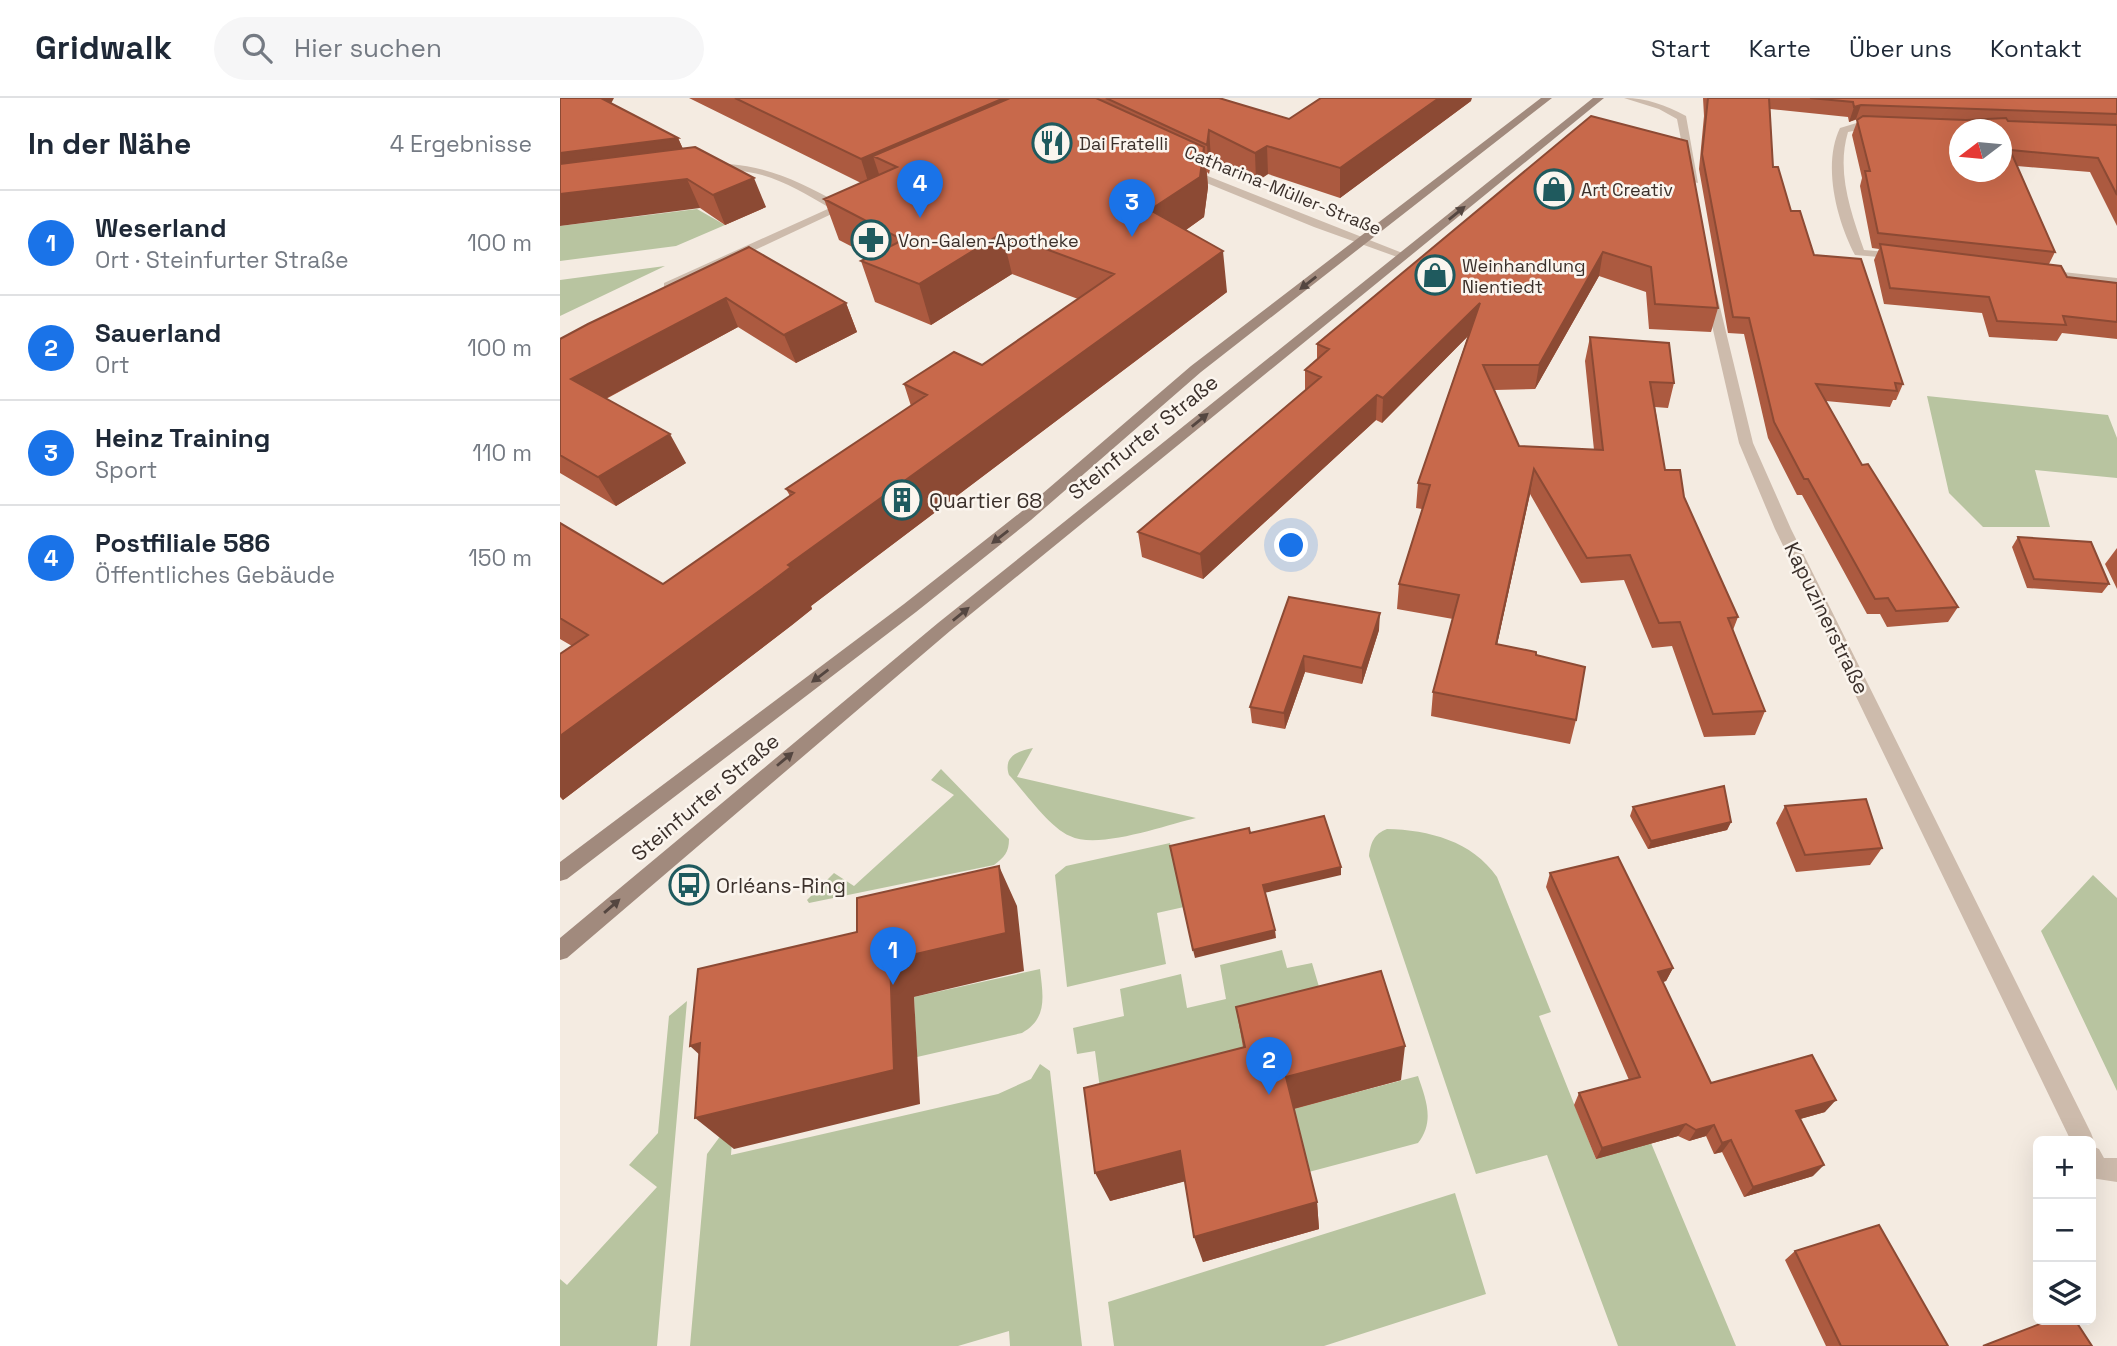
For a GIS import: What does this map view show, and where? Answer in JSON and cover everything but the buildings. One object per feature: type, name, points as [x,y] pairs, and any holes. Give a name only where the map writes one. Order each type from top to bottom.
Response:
[{"type":"main road","name":"Steinfurter Straße","points":[[560,873],[910,608],[1026,516],[1196,369],[1547,98]]},
{"type":"main road","name":"Steinfurter Straße","points":[[560,951],[924,644],[1599,98]]},
{"type":"street","points":[[1629,98],[1662,107],[1682,118],[1697,204]]},
{"type":"street","points":[[1894,125],[1860,125],[1844,130],[1840,144],[1839,191],[1859,253],[1913,259]]},
{"type":"street","points":[[693,171],[735,166],[759,168],[839,208]]},
{"type":"street","name":"Catharina-Müller-Straße","points":[[1178,168],[1362,242],[1404,256]]},
{"type":"street","points":[[658,291],[864,197]]},
{"type":"street","points":[[2035,273],[2117,282]]},
{"type":"street","name":"Kapuzinerstraße","points":[[1709,282],[1724,359],[1746,443],[1772,504],[2081,1136]]},
{"type":"green space","points":[[697,209],[725,225],[676,246],[560,261],[560,226]]},
{"type":"green space","points":[[665,266],[560,316],[560,280]]},
{"type":"green space","points":[[1927,396],[2108,415],[2117,438],[2117,478],[2035,470],[2050,527],[1983,527],[1949,493]]},
{"type":"green space","points":[[1033,748],[1017,777],[1196,818],[1114,838],[1082,840],[1070,836],[1046,817],[1009,775],[1010,759]]},
{"type":"green space","points":[[941,769],[1009,839],[1003,857],[994,865],[809,903],[807,900],[834,873],[854,886],[954,795],[931,780]]},
{"type":"green space","points":[[1387,829],[1434,835],[1462,846],[1475,854],[1497,877],[1551,1012],[1539,1016],[1596,1159],[1651,1143],[1736,1346],[1618,1346],[1547,1155],[1476,1174],[1369,856],[1374,839]]},
{"type":"green space","points":[[1170,843],[1184,907],[1157,913],[1166,964],[1067,987],[1055,875],[1066,866]]},
{"type":"green space","points":[[2093,875],[2117,898],[2117,1091],[2041,931]]},
{"type":"green space","points":[[1282,950],[1287,968],[1312,963],[1322,997],[1250,1080],[1104,1119],[1095,1051],[1077,1054],[1073,1028],[1124,1016],[1120,989],[1181,974],[1187,1008],[1226,999],[1220,965]]},
{"type":"green space","points":[[1040,969],[1042,1006],[1036,1020],[1022,1033],[917,1057],[914,997]]},
{"type":"green space","points":[[687,1001],[657,1346],[560,1346],[560,1279],[567,1285],[657,1187],[629,1165],[658,1133],[669,1016]]},
{"type":"green space","points":[[1040,1064],[1050,1071],[1082,1346],[1010,1346],[1009,1331],[958,1346],[690,1346],[707,1154],[724,1131],[733,1126],[731,1155],[998,1094],[1031,1079]]},
{"type":"green space","points":[[1418,1076],[1428,1118],[1418,1143],[1305,1173],[1289,1110]]},
{"type":"green space","points":[[1455,1193],[1486,1294],[1324,1346],[1114,1346],[1108,1302]]},
{"type":"place","name":"Dai Fratelli","points":[[1052,143]]},
{"type":"place","name":"Art Creativ","points":[[1554,189]]},
{"type":"place","name":"Postfiliale 586","points":[[920,218]]},
{"type":"place","name":"Heinz Training","points":[[1132,237]]},
{"type":"place","name":"Von-Galen-Apotheke","points":[[871,240]]},
{"type":"place","name":"Weinhandlung Nientiedt","points":[[1435,275]]},
{"type":"place","name":"Quartier 68","points":[[902,500]]},
{"type":"place","name":"Orléans-Ring","points":[[689,885]]},
{"type":"place","name":"Weserland","points":[[893,985]]},
{"type":"place","name":"Sauerland","points":[[1269,1095]]}]
